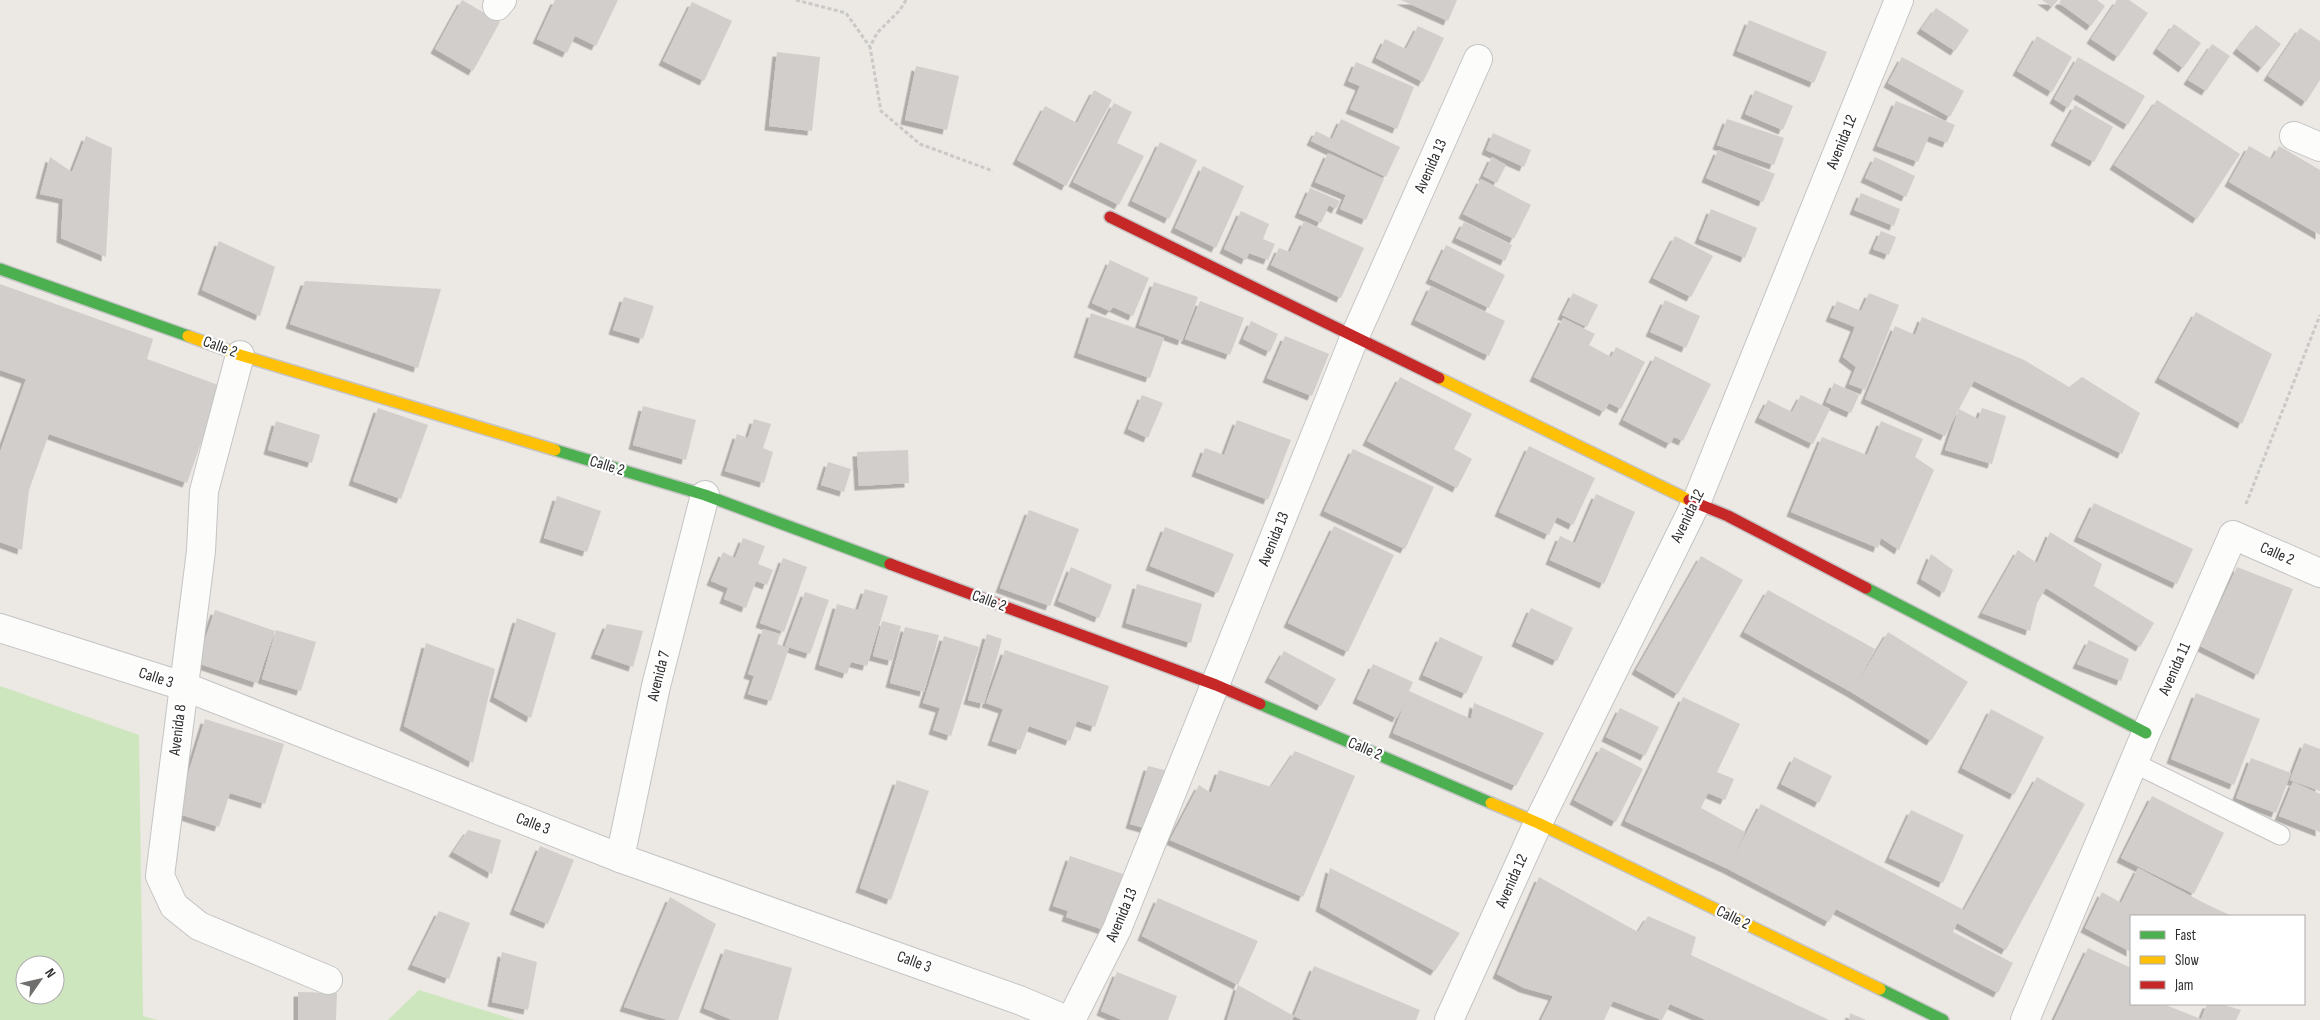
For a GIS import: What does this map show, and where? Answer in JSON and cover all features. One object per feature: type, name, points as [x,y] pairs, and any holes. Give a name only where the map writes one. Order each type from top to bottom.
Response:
[{"type":"street","name":"Avenida 12","points":[[1449,1020],[1538,823],[1696,503],[1899,0]]},
{"type":"street","name":"Avenida 13","points":[[1071,1020],[1117,929],[1355,336],[1478,59]]},
{"type":"street","points":[[2294,136],[2320,147]]},
{"type":"street","points":[[1110,217],[1696,503],[1728,516],[2146,733]]},
{"type":"street","name":"Calle 2","points":[[0,268],[240,355],[705,495],[1216,685],[1538,823],[1943,1020]]},
{"type":"street","name":"Avenida 8","points":[[240,355],[204,491],[200,551],[160,876],[174,906],[198,926],[328,980]]},
{"type":"street","name":"Avenida 7","points":[[620,858],[656,686],[705,495]]},
{"type":"street","name":"Calle 2","points":[[2233,535],[2320,573]]},
{"type":"street","name":"Avenida 11","points":[[2025,1020],[2146,733],[2233,535]]},
{"type":"street","name":"Calle 3","points":[[0,628],[183,686],[620,858],[1019,1000],[1067,1020]]},
{"type":"lane","points":[[2134,763],[2280,835]]},
{"type":"path","points":[[796,0],[846,13],[870,47],[881,111],[920,144],[993,171]]},
{"type":"path","points":[[870,47],[878,33],[900,10],[906,0]]},
{"type":"path","points":[[2233,535],[2320,316]]},
{"type":"green space","points":[[0,686],[139,735],[143,1016],[157,1020],[0,1020]]},
{"type":"green space","points":[[419,990],[515,1020],[388,1020]]},
{"type":"building","points":[[462,0],[500,22],[473,71],[435,49]]},
{"type":"building","points":[[555,0],[618,0],[596,46],[575,36],[567,53],[537,39]]},
{"type":"building","points":[[1401,0],[1457,0],[1448,21]]},
{"type":"building","points":[[2042,0],[2058,0],[2052,7]]},
{"type":"building","points":[[2061,0],[2097,0],[2105,6],[2091,26],[2059,3]]},
{"type":"building","points":[[2117,0],[2129,0],[2148,13],[2118,57],[2091,39]]},
{"type":"building","points":[[692,2],[732,21],[704,81],[663,61]]},
{"type":"building","points":[[1936,8],[1969,30],[1955,51],[1921,29]]},
{"type":"building","points":[[1749,20],[1827,52],[1814,83],[1737,51]]},
{"type":"building","points":[[2174,24],[2201,43],[2183,68],[2157,49]]},
{"type":"building","points":[[2256,25],[2281,44],[2262,68],[2237,49]]},
{"type":"building","points":[[1418,26],[1444,38],[1423,82],[1376,58],[1385,39],[1406,49]]},
{"type":"building","points":[[2300,28],[2320,41],[2320,80],[2306,102],[2268,76]]},
{"type":"building","points":[[2037,36],[2072,57],[2052,92],[2017,71]]},
{"type":"building","points":[[2212,44],[2230,56],[2206,91],[2188,80]]},
{"type":"building","points":[[777,52],[820,57],[812,131],[769,126]]},
{"type":"building","points":[[1902,57],[1964,91],[1950,117],[1888,83]]},
{"type":"building","points":[[2078,57],[2145,96],[2128,125],[2076,94],[2068,108],[2054,99]]},
{"type":"building","points":[[1356,62],[1414,87],[1397,129],[1350,109],[1360,86],[1348,81]]},
{"type":"building","points":[[916,66],[959,76],[947,130],[905,120]]},
{"type":"building","points":[[1094,90],[1112,100],[1066,186],[1017,160],[1045,106],[1077,123]]},
{"type":"building","points":[[1755,90],[1793,106],[1783,130],[1745,114]]},
{"type":"building","points":[[2157,100],[2240,154],[2197,219],[2114,165]]},
{"type":"building","points":[[1896,101],[1955,125],[1947,143],[1929,136],[1918,162],[1877,146]]},
{"type":"building","points":[[1114,103],[1132,112],[1117,143],[1144,156],[1119,205],[1073,182]]},
{"type":"building","points":[[2075,105],[2113,127],[2094,162],[2055,141]]},
{"type":"building","points":[[1341,119],[1400,147],[1386,177],[1311,141],[1316,131],[1332,139]]},
{"type":"building","points":[[1727,119],[1784,138],[1774,165],[1717,145]]},
{"type":"building","points":[[1493,133],[1531,150],[1524,167],[1486,150]]},
{"type":"building","points":[[86,136],[112,148],[106,257],[61,238],[63,199],[40,194],[50,157],[72,172]]},
{"type":"building","points":[[1160,142],[1197,160],[1169,219],[1132,201]]},
{"type":"building","points":[[2249,146],[2272,159],[2279,146],[2320,170],[2320,235],[2229,182]]},
{"type":"building","points":[[1718,150],[1775,174],[1763,202],[1706,178]]},
{"type":"building","points":[[1328,153],[1384,179],[1366,220],[1340,209],[1346,195],[1315,182]]},
{"type":"building","points":[[1492,157],[1506,165],[1497,183],[1483,176]]},
{"type":"building","points":[[1875,157],[1915,176],[1906,197],[1865,178]]},
{"type":"building","points":[[1203,166],[1244,186],[1216,248],[1175,228]]},
{"type":"building","points":[[1481,179],[1531,205],[1514,239],[1463,214]]},
{"type":"building","points":[[1310,188],[1340,201],[1336,209],[1329,205],[1321,223],[1299,213]]},
{"type":"building","points":[[1861,193],[1900,209],[1894,226],[1854,210]]},
{"type":"building","points":[[1711,209],[1757,228],[1745,258],[1699,239]]},
{"type":"building","points":[[1241,211],[1269,224],[1263,239],[1275,244],[1268,260],[1249,253],[1246,260],[1224,249]]},
{"type":"building","points":[[1304,221],[1364,248],[1341,298],[1271,265],[1279,248],[1290,252]]},
{"type":"building","points":[[1464,222],[1512,245],[1505,261],[1456,238]]},
{"type":"building","points":[[1881,231],[1896,237],[1889,255],[1873,249]]},
{"type":"building","points":[[1675,236],[1713,256],[1691,297],[1653,278]]},
{"type":"building","points":[[219,241],[275,267],[260,316],[202,290]]},
{"type":"building","points":[[1446,245],[1505,275],[1489,308],[1430,279]]},
{"type":"building","points":[[1110,260],[1149,278],[1133,316],[1113,307],[1110,311],[1092,303]]},
{"type":"building","points":[[305,281],[441,289],[418,368],[290,324]]},
{"type":"building","points":[[1154,282],[1198,297],[1182,341],[1139,325]]},
{"type":"building","points":[[0,284],[153,339],[147,359],[221,386],[187,483],[49,434],[29,490],[22,550],[0,542],[0,452],[26,379],[0,370]]},
{"type":"building","points":[[1431,286],[1505,321],[1489,356],[1415,320]]},
{"type":"building","points":[[1573,293],[1598,305],[1587,327],[1562,315]]},
{"type":"building","points":[[1869,293],[1899,305],[1865,390],[1849,384],[1856,367],[1843,357],[1855,327],[1830,317],[1837,301],[1861,311]]},
{"type":"building","points":[[624,297],[654,306],[643,339],[613,330]]},
{"type":"building","points":[[1665,300],[1700,316],[1686,348],[1650,332]]},
{"type":"building","points":[[1200,301],[1244,318],[1230,355],[1185,339]]},
{"type":"building","points":[[2196,312],[2272,354],[2242,424],[2159,378]]},
{"type":"building","points":[[1091,313],[1164,338],[1150,378],[1078,353]]},
{"type":"building","points":[[1922,317],[2024,360],[2069,387],[2082,377],[2140,413],[2122,454],[1974,381],[1945,436],[1865,399],[1895,326],[1915,335]]},
{"type":"building","points":[[1563,318],[1595,334],[1589,345],[1611,357],[1616,347],[1645,362],[1621,409],[1609,403],[1604,412],[1534,377]]},
{"type":"building","points":[[1251,321],[1278,334],[1270,352],[1243,339]]},
{"type":"building","points":[[1285,336],[1329,354],[1312,396],[1267,378]]},
{"type":"building","points":[[1655,356],[1711,384],[1683,441],[1674,437],[1670,444],[1623,420]]},
{"type":"building","points":[[1400,377],[1472,414],[1454,449],[1472,459],[1457,488],[1367,441]]},
{"type":"building","points":[[1834,383],[1859,395],[1851,413],[1826,402]]},
{"type":"building","points":[[1142,395],[1163,403],[1148,438],[1128,429]]},
{"type":"building","points":[[1801,395],[1830,409],[1813,444],[1759,418],[1768,400],[1792,412]]},
{"type":"building","points":[[643,406],[696,420],[686,460],[633,445]]},
{"type":"building","points":[[378,408],[428,425],[401,499],[353,481]]},
{"type":"building","points":[[1982,408],[2006,416],[1992,464],[1945,450],[1959,409],[1978,419]]},
{"type":"building","points":[[754,419],[771,424],[763,448],[773,452],[764,483],[725,471],[737,434],[748,438]]},
{"type":"building","points":[[1237,420],[1291,440],[1268,500],[1196,472],[1205,448],[1224,455]]},
{"type":"building","points":[[276,421],[320,435],[312,463],[268,450]]},
{"type":"building","points":[[1881,421],[1923,439],[1915,457],[1934,470],[1899,550],[1881,538],[1878,548],[1791,512],[1822,437],[1867,455]]},
{"type":"building","points":[[1529,446],[1595,478],[1573,525],[1557,517],[1549,535],[1499,512]]},
{"type":"building","points":[[1353,449],[1434,487],[1405,549],[1324,511]]},
{"type":"building","points":[[908,450],[909,483],[859,486],[857,452]]},
{"type":"building","points":[[828,462],[851,469],[844,492],[821,485]]},
{"type":"building","points":[[1596,494],[1635,512],[1604,584],[1550,560],[1560,536],[1575,543]]},
{"type":"building","points":[[557,496],[601,511],[587,552],[544,538]]},
{"type":"building","points":[[2094,503],[2193,549],[2177,584],[2078,537]]},
{"type":"building","points":[[1029,510],[1079,529],[1050,606],[1000,588]]},
{"type":"building","points":[[1334,526],[1394,555],[1348,652],[1288,623]]},
{"type":"building","points":[[1165,527],[1234,554],[1218,593],[1150,566]]},
{"type":"building","points":[[2050,532],[2102,564],[2094,586],[2154,623],[2140,647],[2046,588],[2037,603],[2030,631],[1982,613],[2018,550],[2037,563]]},
{"type":"building","points":[[743,538],[765,546],[758,564],[773,570],[767,585],[756,581],[746,608],[724,599],[728,588],[711,581],[723,552],[735,558]]},
{"type":"building","points":[[1931,554],[1953,570],[1944,593],[1921,579]]},
{"type":"building","points":[[1701,556],[1743,580],[1678,694],[1636,670]]},
{"type":"building","points":[[783,558],[807,567],[784,632],[760,623]]},
{"type":"building","points":[[1071,567],[1112,585],[1099,618],[1058,601]]},
{"type":"building","points":[[2237,567],[2293,589],[2258,675],[2200,646]]},
{"type":"building","points":[[1137,584],[1202,604],[1191,643],[1126,623]]},
{"type":"building","points":[[865,589],[888,596],[867,666],[851,662],[847,674],[819,665],[837,604],[858,610]]},
{"type":"building","points":[[1768,590],[1875,649],[1857,683],[1888,632],[1968,682],[1931,741],[1851,692],[1744,632]]},
{"type":"building","points":[[805,592],[829,600],[810,654],[785,646]]},
{"type":"building","points":[[1531,608],[1573,628],[1557,661],[1516,642]]},
{"type":"building","points":[[215,610],[275,631],[257,683],[197,663]]},
{"type":"building","points":[[517,618],[556,633],[531,718],[494,697]]},
{"type":"building","points":[[882,621],[901,626],[892,661],[873,656]]},
{"type":"building","points":[[607,624],[643,631],[633,667],[595,654]]},
{"type":"building","points":[[905,627],[939,635],[924,692],[890,683]]},
{"type":"building","points":[[763,629],[780,634],[777,644],[789,648],[771,701],[748,694],[754,676],[748,674]]},
{"type":"building","points":[[276,630],[316,642],[301,691],[262,679]]},
{"type":"building","points":[[987,634],[1002,639],[984,704],[968,700]]},
{"type":"building","points":[[944,636],[979,647],[951,736],[933,730],[940,708],[923,703]]},
{"type":"building","points":[[1440,637],[1483,657],[1466,694],[1423,675]]},
{"type":"building","points":[[2089,640],[2129,659],[2121,681],[2077,664]]},
{"type":"building","points":[[426,643],[495,669],[473,763],[404,726]]},
{"type":"building","points":[[1005,650],[1109,686],[1095,727],[1077,721],[1070,741],[1029,726],[1020,750],[992,741],[1003,709],[986,703]]},
{"type":"building","points":[[1284,651],[1336,679],[1321,706],[1269,678]]},
{"type":"building","points":[[1373,664],[1413,682],[1409,691],[1471,719],[1474,703],[1544,733],[1516,786],[1393,733],[1406,700],[1397,718],[1357,699]]},
{"type":"building","points":[[2196,693],[2260,719],[2234,785],[2171,759]]},
{"type":"building","points":[[1683,697],[1740,724],[1717,772],[1734,779],[1725,800],[1708,793],[1701,808],[1745,832],[1734,857],[1761,804],[1964,910],[2037,777],[2085,804],[2006,950],[1957,923],[1953,932],[2013,963],[1998,993],[1836,909],[1829,922],[1728,869],[1625,821]]},
{"type":"building","points":[[1620,708],[1659,727],[1645,756],[1606,737]]},
{"type":"building","points":[[1991,709],[2044,737],[2014,795],[1962,768]]},
{"type":"building","points":[[205,719],[284,744],[265,804],[230,793],[219,827],[176,813]]},
{"type":"building","points":[[2304,743],[2320,749],[2320,791],[2290,780]]},
{"type":"building","points":[[1601,747],[1643,769],[1616,822],[1574,800]]},
{"type":"building","points":[[1295,751],[1355,776],[1303,897],[1170,840],[1199,785],[1211,793],[1219,770],[1271,787]]},
{"type":"building","points":[[1794,757],[1832,776],[1819,803],[1781,784]]},
{"type":"building","points":[[2251,758],[2291,773],[2276,813],[2236,798]]},
{"type":"building","points":[[1148,766],[1168,771],[1151,830],[1130,824]]},
{"type":"building","points":[[897,780],[929,791],[891,900],[860,888]]},
{"type":"building","points":[[2293,782],[2320,794],[2320,832],[2279,816]]},
{"type":"building","points":[[2152,796],[2224,833],[2194,894],[2121,858]]},
{"type":"building","points":[[1911,810],[1964,835],[1943,883],[1889,858]]},
{"type":"building","points":[[468,830],[501,840],[492,874],[453,852]]},
{"type":"building","points":[[540,846],[574,860],[548,924],[514,910]]},
{"type":"building","points":[[1070,856],[1126,875],[1107,931],[1066,917],[1068,911],[1053,906]]},
{"type":"building","points":[[1330,868],[1460,933],[1435,971],[1320,907]]},
{"type":"building","points":[[2138,868],[2230,915],[2130,915],[2130,951],[2085,928],[2102,892],[2121,903]]},
{"type":"building","points":[[1539,877],[1638,932],[1648,916],[1696,937],[1691,955],[1829,1020],[1706,1020],[1670,1004],[1662,1020],[1613,1001],[1604,1020],[1541,1020],[1553,996],[1524,988],[1497,974]]},
{"type":"building","points":[[670,897],[716,924],[678,1020],[668,1020],[624,1007]]},
{"type":"building","points":[[1158,898],[1258,941],[1238,985],[1142,936]]},
{"type":"building","points":[[439,911],[470,923],[449,979],[412,965]]},
{"type":"building","points":[[2088,948],[2130,968],[2130,1005],[2166,1005],[2201,1019],[2207,1005],[2224,1005],[2241,1010],[2236,1020],[2054,1020]]},
{"type":"building","points":[[725,949],[792,968],[778,1020],[732,1020],[704,1008]]},
{"type":"building","points":[[502,952],[537,962],[528,1010],[492,1002]]},
{"type":"building","points":[[1314,966],[1420,1010],[1416,1020],[1302,1020],[1294,1016]]},
{"type":"building","points":[[1117,972],[1177,996],[1168,1020],[1122,1020],[1101,1011]]},
{"type":"building","points":[[1238,985],[1294,1016],[1292,1020],[1227,1020]]},
{"type":"building","points":[[298,992],[337,993],[336,1020],[298,1020]]},
{"type":"building","points":[[1850,1013],[1866,1020],[1849,1020]]},
{"type":"traffic: fast","points":[[0,269],[188,336]]},
{"type":"traffic: fast","points":[[555,450],[705,495],[890,564]]},
{"type":"traffic: fast","points":[[1866,588],[2146,733]]},
{"type":"traffic: fast","points":[[1260,704],[1491,803]]},
{"type":"traffic: fast","points":[[1880,989],[1943,1020]]},
{"type":"traffic: slow","points":[[188,336],[240,355],[555,450]]},
{"type":"traffic: slow","points":[[1439,378],[1689,500]]},
{"type":"traffic: slow","points":[[1491,803],[1538,823],[1880,989]]},
{"type":"traffic: jam","points":[[1110,217],[1439,378]]},
{"type":"traffic: jam","points":[[1689,500],[1728,516],[1866,588]]},
{"type":"traffic: jam","points":[[890,564],[1216,685],[1260,704]]}]
